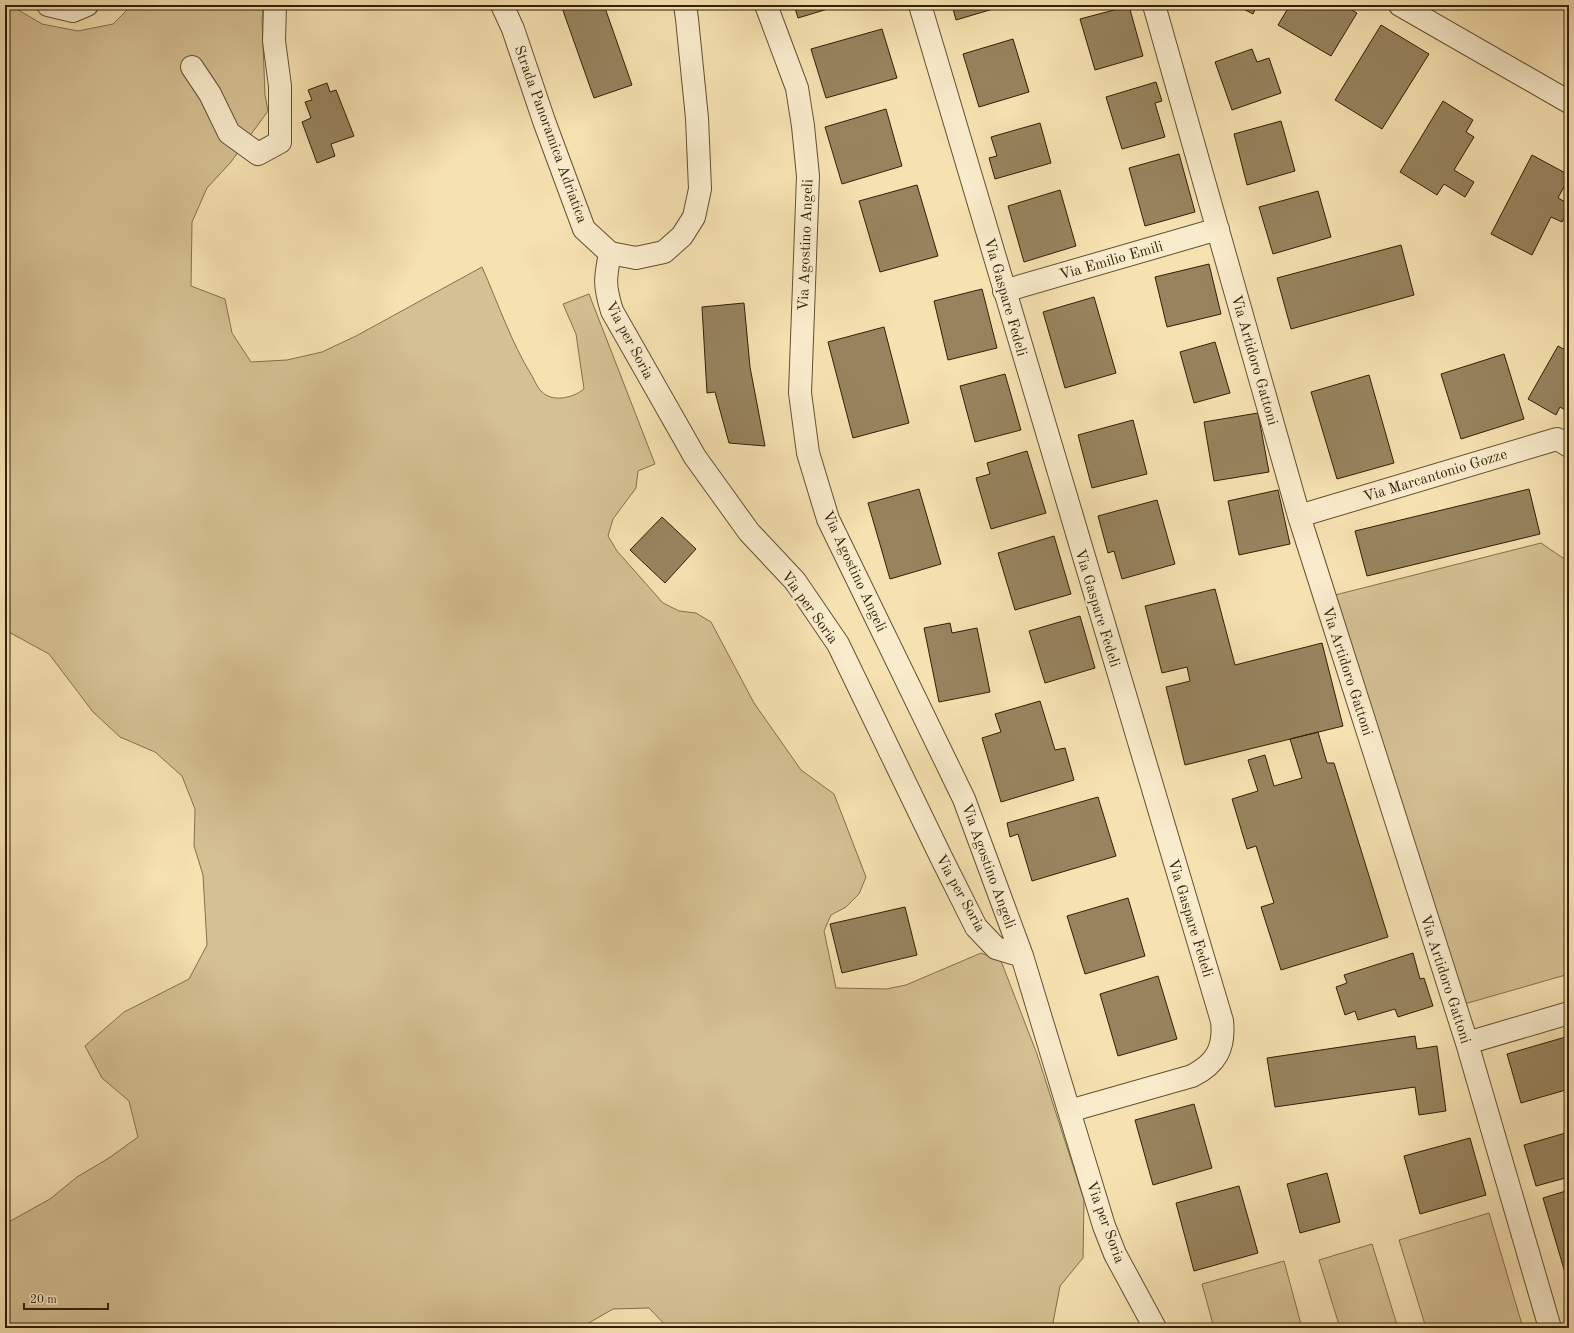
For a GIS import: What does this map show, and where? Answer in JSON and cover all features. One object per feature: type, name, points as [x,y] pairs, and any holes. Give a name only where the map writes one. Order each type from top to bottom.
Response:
[{"type":"street","points":[[48,5],[73,11],[87,5]]},
{"type":"street","points":[[192,67],[210,94],[229,133],[258,154],[280,142],[280,86],[274,40],[275,5]]},
{"type":"street","name":"Strada Panoramica Adriatica","points":[[502,5],[584,228],[610,253]]},
{"type":"street","points":[[610,253],[636,258],[664,252],[682,236],[694,217],[700,189],[695,103],[685,5]]},
{"type":"street","name":"Via Agostino Angeli","points":[[766,5],[796,88],[803,126],[808,176],[800,393],[808,453],[828,519],[964,799],[1022,956],[1069,1111]]},
{"type":"street","name":"Via Gaspare Fedeli","points":[[920,5],[1222,1021],[1224,1034],[1221,1046],[1215,1058],[1209,1065],[1192,1076],[1069,1111]]},
{"type":"street","points":[[1400,5],[1569,102]]},
{"type":"street","name":"Via Artidoro Gattoni","points":[[1156,7],[1299,516],[1467,1043],[1550,1328]]},
{"type":"street","name":"Via Emilio Emili","points":[[1004,291],[1218,230]]},
{"type":"street","name":"Via per Soria","points":[[610,253],[605,276],[606,290],[612,311],[695,457],[748,532],[794,581],[838,644],[976,927],[996,948],[1022,956]]},
{"type":"street","name":"Via Marcantonio Gozze","points":[[1299,516],[1557,438],[1569,446]]},
{"type":"street","points":[[1467,1043],[1569,1013]]},
{"type":"street","name":"Via per Soria","points":[[1069,1111],[1115,1254],[1155,1328]]},
{"type":"shaded area","points":[[5,5],[10,5],[42,24],[78,31],[113,24],[132,5],[264,5],[262,19],[265,95],[268,111],[231,162],[207,188],[192,222],[191,286],[225,299],[232,333],[251,362],[287,360],[322,352],[356,336],[482,267],[511,336],[538,388],[546,395],[551,397],[568,397],[584,389],[576,334],[563,304],[589,294],[655,464],[638,471],[636,488],[613,519],[608,536],[617,551],[663,603],[679,611],[696,613],[711,622],[754,703],[801,770],[834,794],[866,877],[859,894],[846,907],[831,915],[824,931],[836,988],[886,989],[906,985],[981,953],[1001,961],[1037,1054],[1084,1200],[1083,1258],[1060,1286],[1052,1328],[668,1328],[649,1308],[613,1309],[580,1328],[5,1328],[5,1224],[50,1199],[77,1177],[109,1158],[138,1137],[129,1101],[102,1078],[85,1046],[124,1012],[189,979],[207,945],[203,875],[194,846],[195,809],[182,776],[155,752],[120,737],[93,712],[49,654],[5,630]]},
{"type":"shaded area","points":[[1541,543],[1569,562],[1569,974],[1461,1005],[1335,595]]},
{"type":"shaded area","points":[[1489,1213],[1523,1328],[1426,1328],[1399,1240]]},
{"type":"shaded area","points":[[1372,1244],[1398,1328],[1340,1328],[1319,1260]]},
{"type":"shaded area","points":[[1284,1261],[1302,1328],[1214,1328],[1202,1284]]},
{"type":"building","points":[[561,5],[604,5],[632,85],[594,98]]},
{"type":"building","points":[[794,5],[841,5],[798,18]]},
{"type":"building","points":[[952,5],[1003,5],[1003,6],[956,20]]},
{"type":"building","points":[[1236,5],[1257,5],[1253,14]]},
{"type":"building","points":[[1290,5],[1343,5],[1357,13],[1331,56],[1278,25]]},
{"type":"building","points":[[1129,6],[1143,56],[1095,70],[1080,19]]},
{"type":"building","points":[[1381,25],[1429,54],[1382,129],[1335,100]]},
{"type":"building","points":[[882,29],[897,78],[826,98],[811,49]]},
{"type":"building","points":[[1013,39],[1029,92],[979,107],[963,54]]},
{"type":"building","points":[[1252,49],[1257,62],[1269,58],[1281,93],[1232,110],[1215,62]]},
{"type":"building","points":[[1156,82],[1162,101],[1155,103],[1165,137],[1122,149],[1106,97]]},
{"type":"building","points":[[327,83],[330,92],[336,90],[354,136],[331,144],[335,156],[317,163],[302,122],[311,118],[305,102],[312,100],[308,90]]},
{"type":"building","points":[[1443,101],[1473,120],[1466,132],[1474,137],[1454,170],[1474,182],[1465,197],[1444,184],[1437,195],[1400,172]]},
{"type":"building","points":[[886,109],[902,166],[842,184],[825,127]]},
{"type":"building","points":[[1281,121],[1295,171],[1247,185],[1234,134]]},
{"type":"building","points":[[1040,123],[1051,163],[995,179],[989,158],[997,156],[991,137]]},
{"type":"building","points":[[1179,154],[1195,212],[1145,226],[1129,168]]},
{"type":"building","points":[[1532,155],[1569,175],[1558,198],[1569,204],[1569,209],[1562,222],[1551,217],[1532,255],[1491,234]]},
{"type":"building","points":[[917,185],[938,256],[880,272],[859,201]]},
{"type":"building","points":[[1060,190],[1076,246],[1024,262],[1008,206]]},
{"type":"building","points":[[1318,191],[1331,237],[1273,254],[1259,207]]},
{"type":"building","points":[[1401,245],[1414,295],[1291,329],[1277,278]]},
{"type":"building","points":[[1209,264],[1221,314],[1167,327],[1155,277]]},
{"type":"building","points":[[982,289],[997,348],[948,360],[934,301]]},
{"type":"building","points":[[1094,297],[1116,373],[1065,388],[1043,312]]},
{"type":"building","points":[[744,303],[750,367],[765,446],[729,443],[715,392],[707,393],[702,307]]},
{"type":"building","points":[[884,327],[909,423],[853,438],[828,342]]},
{"type":"building","points":[[1215,342],[1230,393],[1194,403],[1180,352]]},
{"type":"building","points":[[1558,346],[1569,352],[1569,412],[1560,407],[1556,415],[1528,399]]},
{"type":"building","points":[[1504,354],[1524,419],[1461,439],[1441,374]]},
{"type":"building","points":[[1005,374],[1021,430],[975,442],[960,386]]},
{"type":"building","points":[[1369,375],[1394,463],[1337,479],[1311,392]]},
{"type":"building","points":[[1258,413],[1269,472],[1214,481],[1204,422]]},
{"type":"building","points":[[1133,420],[1147,474],[1092,488],[1078,435]]},
{"type":"building","points":[[1027,451],[1046,513],[991,529],[976,478],[990,474],[987,463]]},
{"type":"building","points":[[919,489],[941,564],[890,579],[868,503]]},
{"type":"building","points":[[1529,489],[1540,534],[1367,576],[1355,531]]},
{"type":"building","points":[[1278,490],[1290,544],[1239,555],[1228,501]]},
{"type":"building","points":[[1157,500],[1175,564],[1122,579],[1114,551],[1108,553],[1098,516]]},
{"type":"building","points":[[662,517],[696,549],[665,583],[630,550]]},
{"type":"building","points":[[1054,536],[1071,594],[1015,610],[998,553]]},
{"type":"building","points":[[1215,589],[1235,665],[1322,643],[1343,726],[1185,765],[1166,687],[1190,681],[1187,667],[1162,673],[1145,606]]},
{"type":"building","points":[[1080,616],[1095,668],[1045,683],[1029,631]]},
{"type":"building","points":[[950,623],[952,633],[977,628],[990,692],[939,702],[924,628]]},
{"type":"building","points":[[1040,701],[1055,750],[1065,748],[1074,780],[1001,802],[982,738],[1001,732],[995,714]]},
{"type":"building","points":[[1318,732],[1327,763],[1334,763],[1388,937],[1281,970],[1261,907],[1274,903],[1256,846],[1247,849],[1232,799],[1258,791],[1248,760],[1265,755],[1274,786],[1302,778],[1290,739]]},
{"type":"building","points":[[1098,797],[1116,856],[1032,881],[1018,834],[1010,837],[1007,823]]},
{"type":"building","points":[[1128,898],[1145,956],[1085,974],[1067,916]]},
{"type":"building","points":[[905,907],[917,955],[842,973],[830,924]]},
{"type":"building","points":[[1413,953],[1420,979],[1424,978],[1433,1006],[1398,1017],[1395,1009],[1358,1020],[1355,1011],[1345,1015],[1336,987],[1347,983],[1344,975]]},
{"type":"building","points":[[1158,976],[1177,1039],[1118,1056],[1100,994]]},
{"type":"building","points":[[1415,1036],[1417,1049],[1437,1046],[1446,1111],[1419,1115],[1415,1087],[1275,1107],[1267,1058]]},
{"type":"building","points":[[1569,1036],[1569,1089],[1521,1103],[1507,1054]]},
{"type":"building","points":[[1194,1104],[1212,1168],[1153,1185],[1135,1120]]},
{"type":"building","points":[[1569,1132],[1569,1177],[1536,1186],[1524,1145]]},
{"type":"building","points":[[1470,1138],[1486,1195],[1420,1214],[1404,1156]]},
{"type":"building","points":[[1327,1173],[1340,1222],[1300,1233],[1287,1184]]},
{"type":"building","points":[[1239,1186],[1258,1253],[1194,1271],[1176,1203]]},
{"type":"building","points":[[1569,1190],[1569,1275],[1566,1276],[1543,1198]]}]
